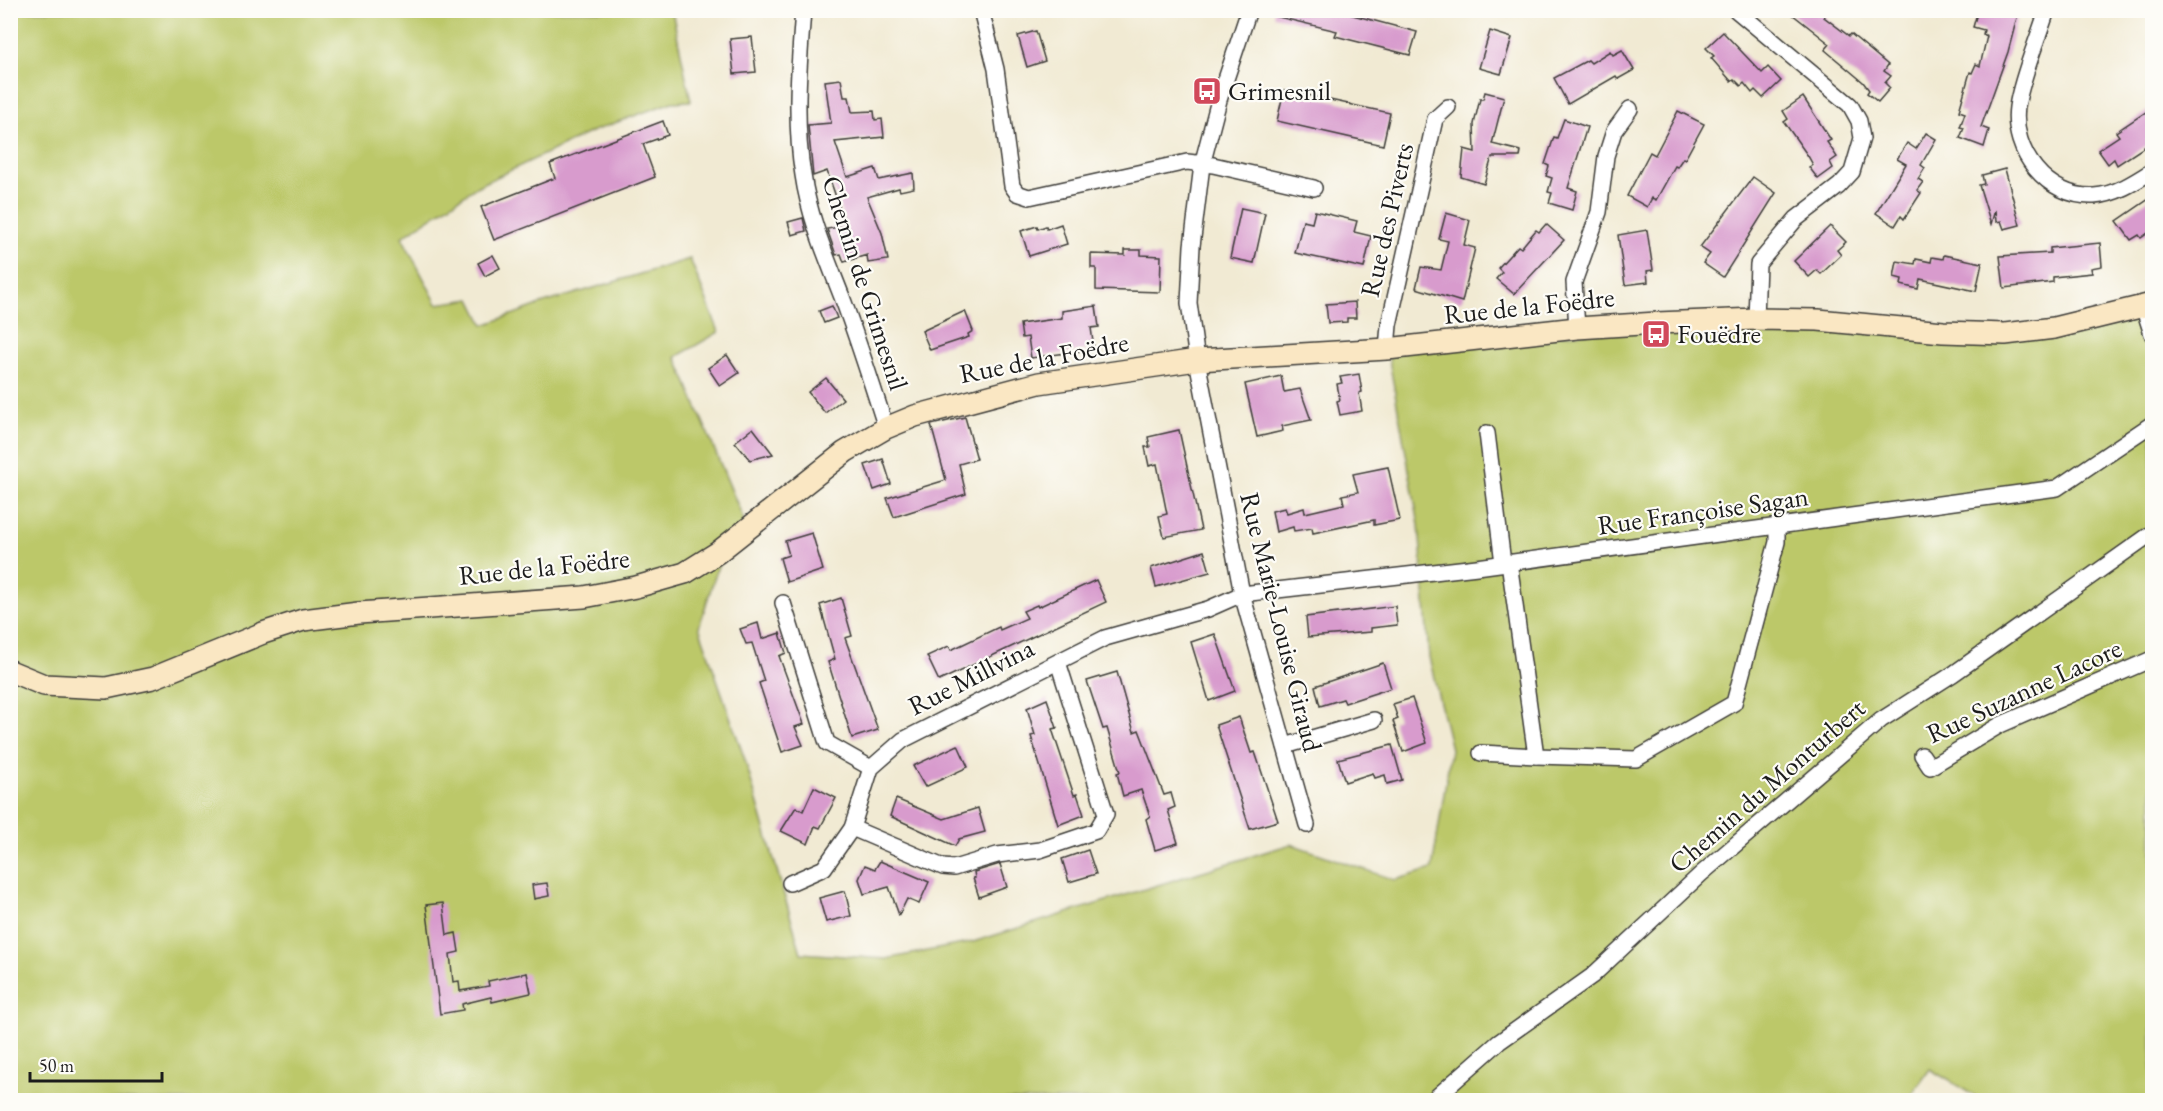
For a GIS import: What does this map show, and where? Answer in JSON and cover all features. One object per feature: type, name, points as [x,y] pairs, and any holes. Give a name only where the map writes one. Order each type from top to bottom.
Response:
[{"type":"street","name":"Chemin de Grimesnil","points":[[803,10],[798,140],[803,177],[821,240],[886,428]]},
{"type":"street","points":[[981,10],[996,69],[1012,186],[1017,193],[1029,197],[1187,162],[1214,165],[1314,188]]},
{"type":"street","name":"Rue Marie-Louise Giraud","points":[[1249,10],[1219,100],[1202,165],[1192,246],[1189,303],[1197,360],[1242,594],[1307,825]]},
{"type":"street","points":[[1736,10],[1850,105],[1859,122],[1862,138],[1852,172],[1839,186],[1796,219],[1758,264],[1756,319]]},
{"type":"street","points":[[2048,10],[2017,106],[2016,126],[2021,146],[2030,163],[2046,181],[2066,191],[2093,196],[2115,191],[2152,171]]},
{"type":"street","name":"Rue des Piverts","points":[[1387,349],[1389,326],[1435,119],[1448,107]]},
{"type":"street","points":[[1577,328],[1574,282],[1599,212],[1606,156],[1614,131],[1630,109]]},
{"type":"street","name":"Rue de la Foëdre","points":[[10,672],[44,685],[106,688],[153,678],[263,633],[303,620],[359,613],[584,597],[636,587],[685,573],[717,554],[845,452],[886,428],[915,416],[1003,391],[1197,360],[1387,349],[1577,328],[1756,319],[1818,320],[1943,332],[2005,334],[2054,328],[2148,305]]},
{"type":"street","points":[[2148,305],[2152,334]]},
{"type":"street","name":"Rue Françoise Sagan","points":[[1242,594],[1777,527],[2057,488],[2152,424]]},
{"type":"street","points":[[1487,433],[1536,756]]},
{"type":"street","points":[[1481,753],[1636,759],[1734,703],[1777,542],[1777,527]]},
{"type":"street","name":"Chemin du Monturbert","points":[[1433,1101],[1499,1042],[1592,976],[1701,874],[1881,720],[1953,674],[2152,533]]},
{"type":"street","name":"Rue Millvina","points":[[790,883],[824,868],[852,828],[872,768],[903,740],[1105,638],[1208,609],[1242,594]]},
{"type":"street","points":[[783,603],[827,743],[872,768]]},
{"type":"street","name":"Rue Suzanne Lacore","points":[[1922,755],[1930,767],[2000,725],[2152,659]]},
{"type":"street","points":[[852,828],[943,867],[954,868],[997,855],[1040,850],[1096,831],[1106,814],[1058,662]]},
{"type":"street","points":[[1285,746],[1374,720]]},
{"type":"green space","points":[[10,11],[672,11],[691,101],[672,102],[593,131],[478,186],[402,237],[437,304],[471,299],[484,325],[544,303],[690,259],[719,332],[676,357],[748,530],[719,563],[699,627],[745,760],[801,953],[886,959],[973,942],[1291,844],[1395,880],[1432,869],[1451,749],[1429,657],[1419,525],[1387,349],[1756,319],[2007,333],[2152,304],[2152,1100],[1981,1100],[1930,1069],[1911,1096],[1913,1100],[11,1100]]},
{"type":"building","points":[[1274,10],[1334,10],[1417,32],[1410,55],[1335,36],[1337,31],[1274,16]]},
{"type":"building","points":[[1787,10],[1829,10],[1824,17],[1849,36],[1851,34],[1888,65],[1884,71],[1891,76],[1885,83],[1890,88],[1878,102],[1867,93],[1869,90],[1863,82],[1825,50],[1830,44]]},
{"type":"building","points":[[1978,10],[2019,10],[2008,52],[1981,127],[1989,130],[1984,147],[1960,138],[1964,128],[1960,127],[1965,113],[1959,111],[1970,72],[1972,73],[1976,64],[1980,66],[1987,36],[1983,34],[1984,30],[1973,27]]},
{"type":"building","points":[[1036,31],[1045,61],[1027,67],[1018,36]]},
{"type":"building","points":[[1490,31],[1512,38],[1501,74],[1479,68]]},
{"type":"building","points":[[1723,32],[1762,73],[1768,67],[1781,81],[1763,98],[1755,90],[1752,93],[1744,83],[1741,86],[1734,79],[1731,81],[1711,58],[1714,56],[1706,48]]},
{"type":"building","points":[[752,37],[756,72],[734,74],[730,39]]},
{"type":"building","points":[[1622,50],[1634,70],[1618,79],[1616,76],[1568,104],[1554,78],[1588,60],[1591,63],[1610,51],[1613,55]]},
{"type":"building","points":[[841,79],[844,97],[849,97],[852,112],[874,111],[875,120],[882,119],[884,137],[835,142],[847,177],[875,168],[879,180],[913,173],[914,188],[900,191],[899,188],[867,197],[882,233],[888,260],[868,263],[867,255],[844,262],[841,254],[836,255],[827,229],[846,226],[827,171],[813,176],[808,125],[831,123],[825,81]]},
{"type":"building","points":[[1284,90],[1390,113],[1383,145],[1277,121]]},
{"type":"building","points":[[1485,92],[1504,97],[1492,144],[1521,151],[1520,157],[1492,157],[1484,184],[1461,177],[1464,149],[1475,152],[1474,124],[1480,99],[1483,99]]},
{"type":"building","points":[[1803,97],[1831,140],[1827,142],[1837,157],[1830,162],[1833,168],[1818,179],[1809,167],[1813,165],[1808,156],[1784,122],[1788,119],[1783,111]]},
{"type":"building","points":[[2152,108],[2152,142],[2117,165],[2114,159],[2108,164],[2098,150],[2119,136],[2116,132]]},
{"type":"building","points":[[1678,111],[1704,124],[1685,159],[1683,158],[1677,167],[1675,166],[1656,200],[1652,198],[1647,207],[1627,196],[1650,152],[1655,155]]},
{"type":"building","points":[[1564,119],[1587,127],[1568,188],[1577,191],[1572,210],[1549,203],[1552,193],[1548,192],[1552,178],[1546,176],[1549,166],[1545,164],[1554,137],[1557,138]]},
{"type":"building","points":[[663,121],[668,135],[643,144],[655,177],[494,240],[481,207],[555,178],[550,164]]},
{"type":"building","points":[[1926,133],[1936,139],[1921,165],[1925,168],[1918,179],[1923,182],[1917,190],[1921,193],[1904,219],[1901,216],[1895,226],[1876,213],[1906,164],[1897,159],[1907,143],[1916,149]]},
{"type":"building","points":[[2005,169],[2020,225],[2004,229],[2001,221],[1996,222],[1995,210],[1991,224],[1979,185],[1984,184],[1982,175]]},
{"type":"building","points":[[1753,177],[1776,193],[1723,277],[1703,263],[1710,254],[1700,247]]},
{"type":"building","points":[[2152,197],[2152,230],[2141,238],[2139,235],[2131,240],[2117,221]]},
{"type":"building","points":[[1241,208],[1265,213],[1254,263],[1230,258]]},
{"type":"building","points":[[1315,211],[1357,221],[1354,232],[1371,236],[1364,268],[1295,253],[1303,221],[1312,223]]},
{"type":"building","points":[[1446,213],[1470,220],[1464,245],[1475,248],[1462,302],[1416,288],[1421,267],[1441,270],[1448,241],[1439,239]]},
{"type":"building","points":[[803,218],[806,231],[792,235],[788,222]]},
{"type":"building","points":[[1061,224],[1067,244],[1029,256],[1021,231],[1037,226],[1038,229],[1046,226],[1047,229]]},
{"type":"building","points":[[1546,224],[1564,240],[1514,294],[1496,279],[1502,272],[1498,268],[1518,246],[1521,248],[1536,230],[1539,232]]},
{"type":"building","points":[[1830,226],[1846,242],[1837,250],[1841,255],[1821,274],[1817,270],[1809,277],[1794,261]]},
{"type":"building","points":[[1647,230],[1653,270],[1647,271],[1648,282],[1625,285],[1618,235]]},
{"type":"building","points":[[2100,243],[2102,266],[2091,268],[2092,273],[2053,277],[2053,282],[2004,288],[2000,256],[2050,253],[2050,248]]},
{"type":"building","points":[[1125,250],[1141,250],[1141,255],[1161,256],[1160,292],[1096,290],[1096,268],[1091,268],[1091,254],[1125,255]]},
{"type":"building","points":[[493,255],[500,268],[485,276],[478,263]]},
{"type":"building","points":[[1944,255],[1982,263],[1976,291],[1920,279],[1918,289],[1901,285],[1902,279],[1894,277],[1897,261],[1915,264],[1916,259],[1931,262],[1932,257],[1943,259]]},
{"type":"building","points":[[1355,302],[1356,318],[1347,318],[1347,322],[1328,323],[1326,304]]},
{"type":"building","points":[[832,306],[837,318],[824,323],[819,311]]},
{"type":"building","points":[[1096,306],[1099,327],[1091,328],[1094,349],[1031,358],[1028,337],[1022,338],[1020,324],[1062,318],[1062,311]]},
{"type":"building","points":[[965,311],[973,331],[968,334],[969,337],[930,350],[922,331]]},
{"type":"building","points":[[727,355],[739,373],[720,386],[708,368]]},
{"type":"building","points":[[1359,374],[1362,411],[1340,415],[1337,384],[1342,383],[1340,377]]},
{"type":"building","points":[[1281,376],[1284,392],[1300,389],[1311,420],[1282,426],[1283,431],[1257,437],[1245,384]]},
{"type":"building","points":[[826,378],[843,399],[825,413],[808,392]]},
{"type":"building","points":[[965,417],[977,459],[959,464],[966,494],[894,517],[887,498],[946,480],[931,425]]},
{"type":"building","points":[[753,428],[773,454],[750,460],[735,442]]},
{"type":"building","points":[[1179,430],[1201,530],[1164,537],[1159,516],[1167,514],[1157,464],[1149,466],[1145,447],[1150,447],[1148,437]]},
{"type":"building","points":[[883,459],[891,484],[874,490],[865,465]]},
{"type":"building","points":[[1388,467],[1400,520],[1374,525],[1374,520],[1313,533],[1312,528],[1294,531],[1293,527],[1276,532],[1272,511],[1285,508],[1287,513],[1304,508],[1305,513],[1344,504],[1342,495],[1358,492],[1353,474]]},
{"type":"building","points":[[812,533],[823,570],[787,582],[780,558],[789,555],[785,541]]},
{"type":"building","points":[[1204,551],[1210,572],[1156,587],[1151,568]]},
{"type":"building","points":[[1096,580],[1106,602],[939,681],[927,656],[949,646],[951,650],[999,627],[1000,630],[1027,618],[1023,611],[1037,605],[1038,607]]},
{"type":"building","points":[[841,598],[852,636],[845,638],[878,730],[852,738],[828,662],[835,659],[820,605]]},
{"type":"building","points":[[1395,606],[1397,625],[1371,628],[1371,632],[1308,637],[1306,617]]},
{"type":"building","points":[[758,623],[762,639],[780,633],[786,653],[779,656],[804,724],[795,727],[803,745],[782,752],[759,683],[764,681],[752,643],[746,644],[740,629]]},
{"type":"building","points":[[1215,634],[1235,691],[1209,701],[1191,642]]},
{"type":"building","points":[[1383,663],[1391,688],[1345,703],[1343,699],[1320,706],[1315,686]]},
{"type":"building","points":[[1117,672],[1134,732],[1139,730],[1164,795],[1171,793],[1175,807],[1168,810],[1178,843],[1155,850],[1146,819],[1150,816],[1141,790],[1123,796],[1117,773],[1120,772],[1107,728],[1103,729],[1087,681]]},
{"type":"building","points":[[1412,698],[1427,743],[1403,752],[1393,721],[1398,719],[1393,704]]},
{"type":"building","points":[[1047,699],[1057,728],[1052,729],[1074,795],[1077,794],[1084,815],[1058,825],[1031,736],[1035,735],[1027,708]]},
{"type":"building","points":[[1239,717],[1251,753],[1255,752],[1278,821],[1250,829],[1216,725]]},
{"type":"building","points":[[958,745],[968,767],[925,787],[913,766]]},
{"type":"building","points":[[1392,745],[1402,780],[1387,784],[1385,775],[1375,778],[1373,773],[1345,782],[1338,759]]},
{"type":"building","points":[[814,787],[836,798],[820,828],[815,826],[808,844],[781,831],[796,807],[803,811]]},
{"type":"building","points":[[896,799],[944,819],[978,808],[985,832],[959,839],[955,846],[890,816]]},
{"type":"building","points":[[1088,850],[1096,874],[1069,882],[1062,859]]},
{"type":"building","points":[[880,861],[929,882],[919,904],[907,899],[899,915],[889,887],[864,894],[859,879],[865,865],[875,869]]},
{"type":"building","points":[[1000,864],[1007,887],[979,897],[973,878],[975,878],[974,872]]},
{"type":"building","points":[[547,883],[549,896],[534,899],[532,885]]},
{"type":"building","points":[[845,891],[851,916],[826,922],[819,898]]},
{"type":"building","points":[[443,903],[447,935],[456,933],[459,952],[450,954],[453,982],[459,981],[460,991],[489,986],[488,981],[527,973],[531,993],[492,1002],[491,997],[462,1004],[463,1010],[440,1014],[426,905]]},
{"type":"place","name":"Grimesnil","points":[[1207,91]]},
{"type":"place","name":"Fouëdre","points":[[1656,334]]}]
